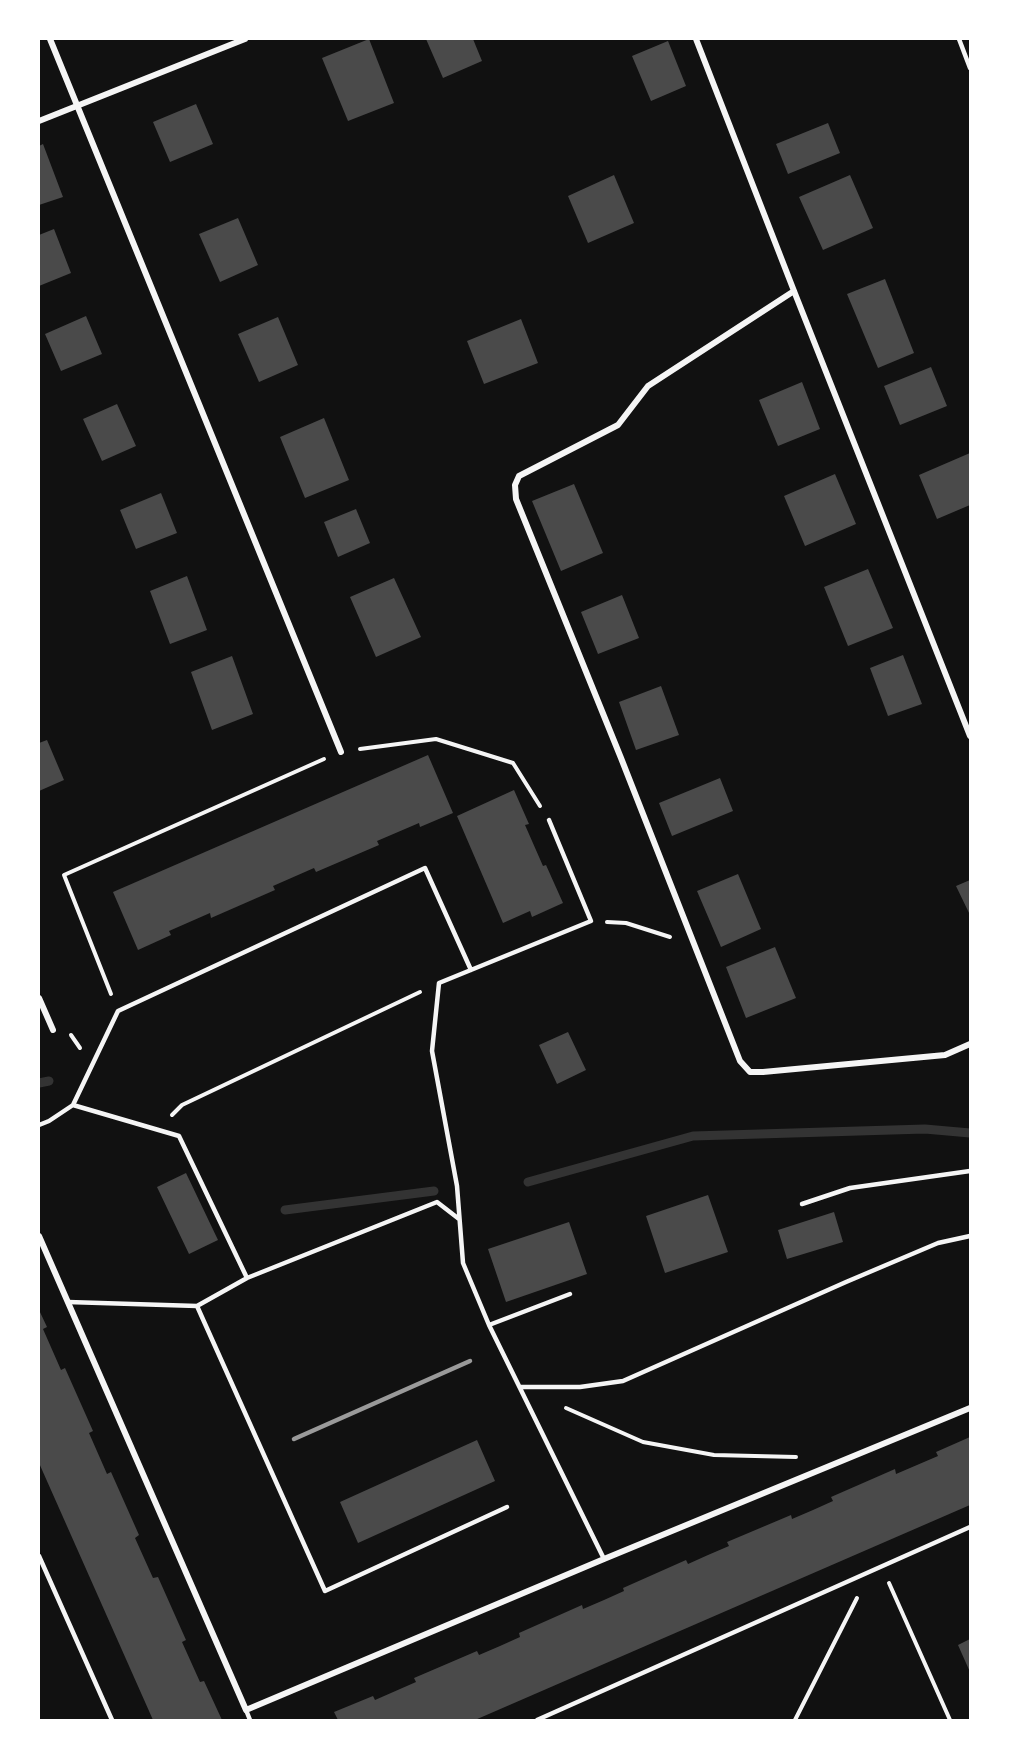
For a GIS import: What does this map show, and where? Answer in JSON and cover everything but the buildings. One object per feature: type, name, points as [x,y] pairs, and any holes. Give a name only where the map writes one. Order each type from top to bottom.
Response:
[{"type":"street","points":[[50,39],[341,752]]},
{"type":"street","points":[[39,121],[245,39]]},
{"type":"street","points":[[696,39],[970,736]]},
{"type":"street","points":[[794,291],[648,386],[618,425],[519,476],[515,485],[516,499],[740,1061],[750,1072],[763,1072],[945,1055],[970,1044]]},
{"type":"street","points":[[39,998],[53,1030]]},
{"type":"street","points":[[39,1236],[246,1710],[970,1408]]},
{"type":"lane","points":[[959,39],[970,68]]},
{"type":"lane","points":[[549,820],[591,921],[440,983],[432,1051],[457,1186],[463,1263],[489,1325],[604,1559]]},
{"type":"lane","points":[[39,1125],[73,1105],[118,1011],[425,868],[471,970]]},
{"type":"lane","points":[[73,1105],[179,1136],[247,1278]]},
{"type":"lane","points":[[802,1204],[850,1188],[970,1171]]},
{"type":"lane","points":[[68,1302],[197,1306],[247,1278],[437,1202],[459,1219]]},
{"type":"lane","points":[[520,1387],[580,1387],[623,1381],[938,1243],[970,1236]]},
{"type":"lane","points":[[489,1325],[570,1294]]},
{"type":"lane","points":[[197,1306],[325,1591],[507,1507]]},
{"type":"lane","points":[[537,1720],[970,1527]]},
{"type":"lane","points":[[39,1556],[112,1720]]},
{"type":"lane","points":[[246,1710],[250,1720]]},
{"type":"path","points":[[118,1011],[64,875],[341,752],[436,739],[513,763],[549,820]]},
{"type":"path","points":[[626,923],[665,936]]},
{"type":"path","points":[[157,1129],[182,1105],[440,983]]},
{"type":"path","points":[[50,1022],[72,1035],[85,1057],[84,1081]]},
{"type":"path","points":[[561,1405],[643,1442],[714,1455],[802,1457]]},
{"type":"path","points":[[881,1566],[950,1720]]},
{"type":"path","points":[[795,1720],[871,1571]]},
{"type":"waterway","points":[[39,1083],[49,1081]]},
{"type":"waterway","points":[[528,1182],[693,1136],[925,1129],[970,1133]]},
{"type":"waterway","points":[[285,1210],[434,1191]]},
{"type":"railway","points":[[294,1439],[470,1361]]}]
